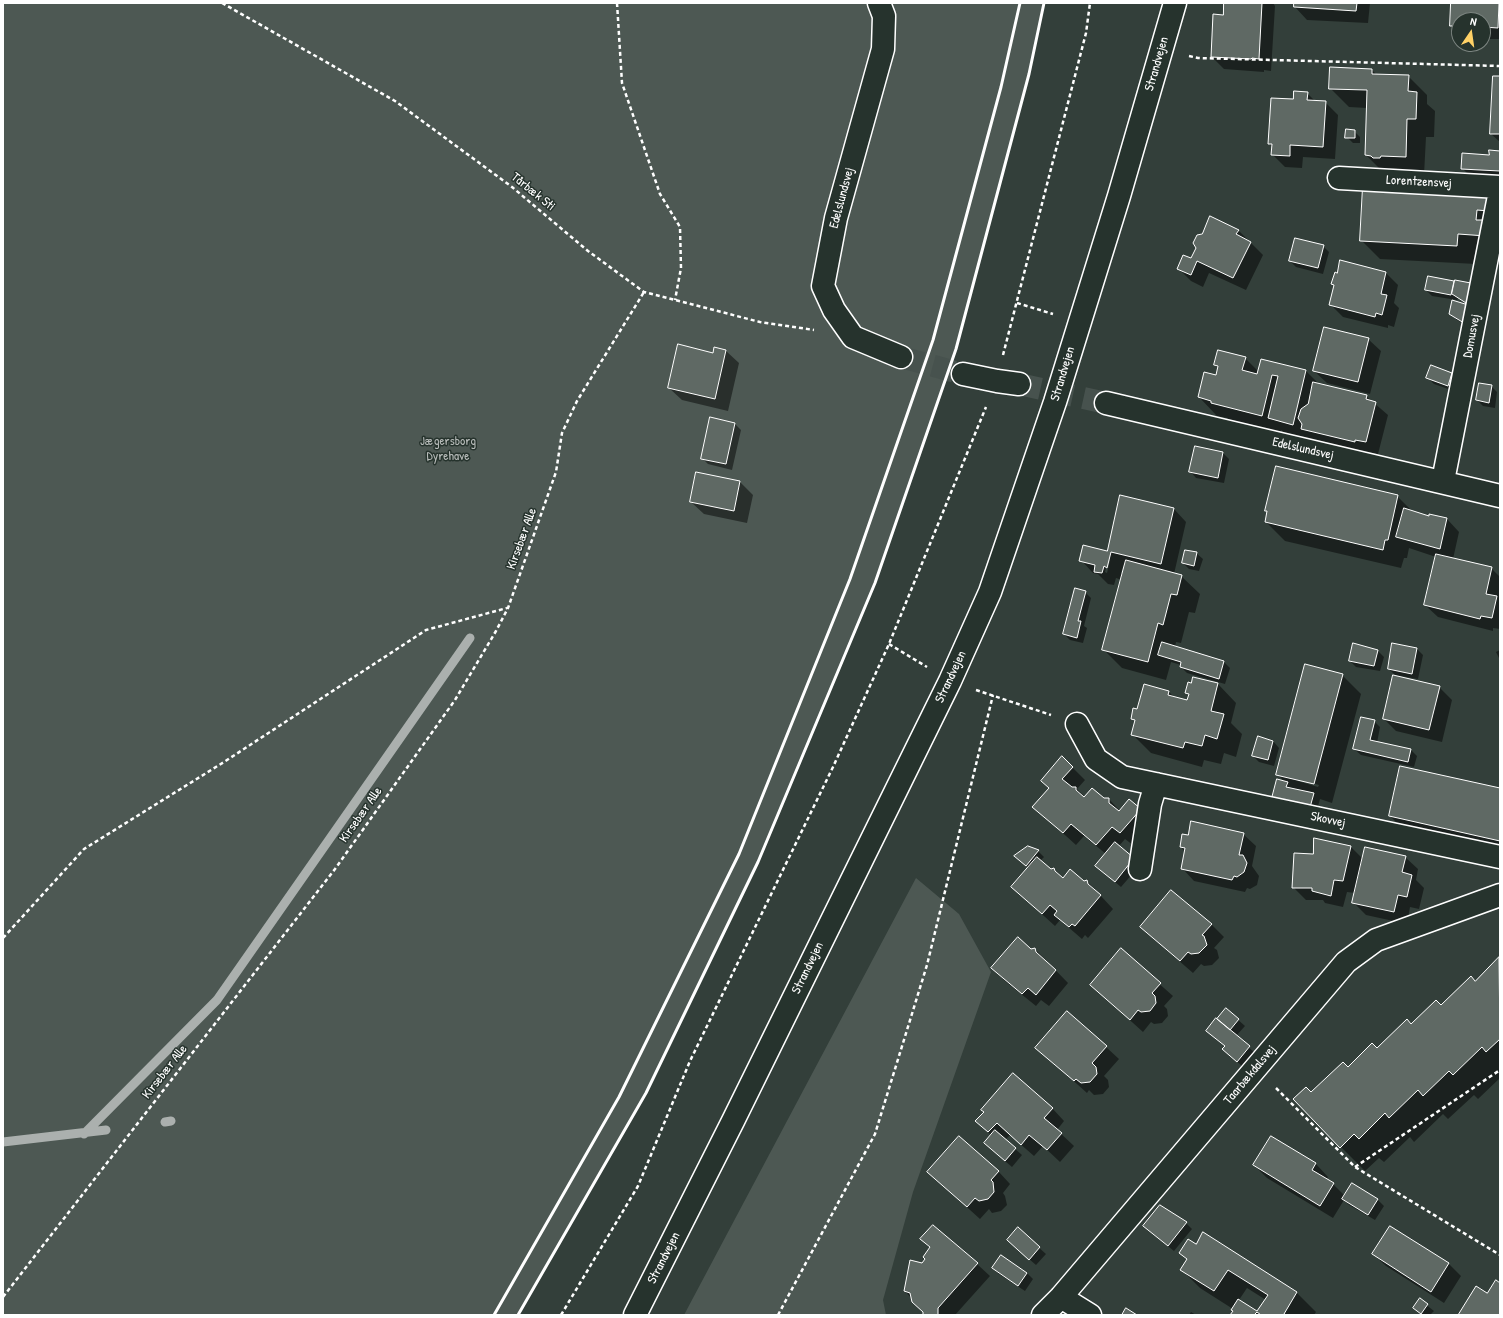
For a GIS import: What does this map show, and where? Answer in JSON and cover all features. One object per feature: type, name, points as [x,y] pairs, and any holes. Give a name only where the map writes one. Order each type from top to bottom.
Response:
[{"type":"street","name":"Edelslundsvej","points":[[853,336],[834,310],[823,286],[836,218],[883,49],[884,16],[879,3]]},
{"type":"street","name":"Strandvejen","points":[[635,1315],[733,1121],[950,681],[990,592],[1055,402],[1119,196],[1175,3]]},
{"type":"street","name":"Lorentzensvej","points":[[1339,178],[1500,187]]},
{"type":"street","name":"Domusvej","points":[[1443,481],[1500,191]]},
{"type":"street","points":[[853,336],[901,357]]},
{"type":"street","points":[[963,374],[1018,384]]},
{"type":"street","name":"Edelslundsvej","points":[[1106,403],[1443,481],[1500,496]]},
{"type":"street","name":"Skovvej","points":[[1077,724],[1096,759],[1122,777],[1500,857]]},
{"type":"street","points":[[1140,869],[1150,804],[1156,784]]},
{"type":"street","name":"Taarbækdalsvej","points":[[1043,1315],[1061,1297],[1346,962],[1376,940],[1500,895]]},
{"type":"street","points":[[1061,1297],[1090,1315]]},
{"type":"path","name":"Tårbæk Sti","points":[[222,3],[256,21],[395,102],[512,187],[588,251],[644,292],[760,322],[853,336]]},
{"type":"path","points":[[617,3],[622,83],[660,194],[680,227],[681,268],[675,300]]},
{"type":"path","points":[[1079,322],[1017,303],[1086,33],[1090,3]]},
{"type":"path","points":[[1161,51],[1198,58],[1500,66]]},
{"type":"path","name":"Kirsebær Alle","points":[[3,1297],[335,869],[455,700],[508,608],[556,472],[562,433],[577,401],[644,292]]},
{"type":"path","points":[[561,1315],[638,1186],[690,1061],[833,767],[890,644],[968,455]]},
{"type":"path","points":[[3,938],[84,849],[224,762],[426,630],[508,608]]},
{"type":"path","points":[[890,644],[950,681],[1077,724]]},
{"type":"path","points":[[778,1315],[875,1134],[927,965],[993,695]]},
{"type":"path","points":[[1256,1068],[1355,1167],[1500,1255]]},
{"type":"path","points":[[1355,1167],[1500,1070]]},
{"type":"green space","name":"Jægersborg Dyrehave","points":[[3,3],[1044,3],[1029,74],[956,349],[875,583],[758,862],[646,1093],[518,1315],[3,1315]]},
{"type":"green space","points":[[916,878],[959,914],[991,972],[913,1192],[883,1300],[886,1315],[684,1315]]},
{"type":"building","points":[[1224,3],[1262,3],[1259,59],[1211,57],[1213,14],[1223,15]]},
{"type":"building","points":[[1294,3],[1357,3],[1356,11],[1294,7]]},
{"type":"building","points":[[1451,3],[1499,3],[1498,28],[1491,28],[1491,12],[1451,12],[1450,26]]},
{"type":"building","points":[[1330,67],[1372,69],[1372,74],[1409,75],[1408,91],[1417,92],[1416,119],[1407,119],[1406,157],[1381,156],[1380,158],[1373,158],[1365,155],[1367,90],[1329,89]]},
{"type":"building","points":[[1493,76],[1500,76],[1500,134],[1490,134]]},
{"type":"building","points":[[1294,91],[1308,92],[1307,100],[1326,101],[1323,147],[1290,145],[1290,156],[1271,155],[1272,144],[1268,144],[1271,98],[1293,99]]},
{"type":"building","points":[[1346,129],[1355,130],[1355,138],[1345,138]]},
{"type":"building","points":[[1489,150],[1500,151],[1500,171],[1461,169],[1462,153],[1489,155]]},
{"type":"building","points":[[1363,186],[1490,195],[1489,211],[1477,210],[1476,220],[1486,220],[1486,236],[1458,234],[1457,246],[1360,241]]},
{"type":"building","points":[[1210,216],[1239,230],[1236,234],[1251,242],[1233,278],[1197,261],[1191,275],[1177,269],[1183,255],[1191,258],[1196,248],[1193,243],[1197,235],[1202,234]]},
{"type":"building","points":[[1295,238],[1324,245],[1318,268],[1289,261]]},
{"type":"building","points":[[1340,260],[1386,272],[1381,294],[1387,295],[1382,315],[1376,313],[1375,317],[1329,305],[1334,285],[1331,284],[1335,272],[1337,273]]},
{"type":"building","points":[[1428,276],[1454,281],[1451,295],[1425,290]]},
{"type":"building","points":[[1455,280],[1476,284],[1469,326],[1449,314],[1452,300],[1466,303],[1452,294]]},
{"type":"building","points":[[1324,327],[1369,338],[1358,382],[1313,371]]},
{"type":"building","points":[[678,344],[713,353],[714,347],[726,350],[715,399],[668,388]]},
{"type":"building","points":[[1218,350],[1246,357],[1242,370],[1257,374],[1261,359],[1306,370],[1293,425],[1268,418],[1278,376],[1272,375],[1262,416],[1211,403],[1211,401],[1198,397],[1204,372],[1216,375],[1218,366],[1214,365]]},
{"type":"building","points":[[1431,365],[1452,373],[1448,386],[1426,378]]},
{"type":"building","points":[[1313,382],[1367,395],[1366,399],[1376,402],[1366,442],[1355,440],[1355,442],[1301,429],[1302,424],[1298,418],[1301,409],[1308,404]]},
{"type":"building","points":[[1479,383],[1492,385],[1489,403],[1476,400]]},
{"type":"building","points":[[710,417],[735,423],[726,464],[701,459]]},
{"type":"building","points":[[1195,446],[1223,452],[1218,478],[1189,472]]},
{"type":"building","points":[[1276,466],[1398,495],[1388,540],[1385,540],[1383,550],[1265,522],[1267,511],[1265,511]]},
{"type":"building","points":[[696,472],[740,481],[734,511],[690,502]]},
{"type":"building","points":[[1120,495],[1174,508],[1161,564],[1111,552],[1107,568],[1104,566],[1102,573],[1094,572],[1095,565],[1079,561],[1083,545],[1107,551]]},
{"type":"building","points":[[1404,508],[1429,516],[1429,514],[1447,518],[1440,549],[1396,537]]},
{"type":"building","points":[[1185,550],[1197,552],[1194,566],[1182,563]]},
{"type":"building","points":[[1436,554],[1492,567],[1486,594],[1497,596],[1492,618],[1481,616],[1480,619],[1424,605]]},
{"type":"building","points":[[1126,560],[1182,575],[1177,595],[1171,594],[1163,625],[1158,623],[1148,662],[1102,650]]},
{"type":"building","points":[[1075,588],[1086,591],[1078,621],[1081,621],[1077,638],[1063,634]]},
{"type":"building","points":[[1162,642],[1224,661],[1219,679],[1180,667],[1181,662],[1158,655]]},
{"type":"building","points":[[1353,643],[1378,650],[1374,666],[1349,661]]},
{"type":"building","points":[[1392,643],[1417,648],[1412,674],[1388,669]]},
{"type":"building","points":[[1305,664],[1343,674],[1314,784],[1276,775]]},
{"type":"building","points":[[1393,675],[1440,686],[1429,730],[1383,719]]},
{"type":"building","points":[[1193,677],[1218,683],[1211,711],[1224,714],[1217,739],[1205,735],[1202,746],[1185,742],[1183,748],[1131,735],[1135,720],[1131,719],[1133,708],[1137,709],[1144,684],[1169,691],[1168,695],[1187,700],[1189,694],[1185,693],[1188,682],[1191,683]]},
{"type":"building","points":[[1361,717],[1375,720],[1370,740],[1411,749],[1408,762],[1353,749]]},
{"type":"building","points":[[1258,736],[1273,741],[1268,760],[1252,756]]},
{"type":"building","points":[[1062,756],[1073,767],[1062,779],[1072,787],[1076,787],[1076,790],[1084,797],[1092,788],[1104,798],[1109,798],[1109,803],[1119,811],[1129,799],[1141,809],[1120,833],[1112,827],[1096,845],[1071,824],[1063,833],[1032,807],[1049,788],[1041,781]]},
{"type":"building","points":[[1400,766],[1500,788],[1500,841],[1389,816]]},
{"type":"building","points":[[1277,779],[1288,782],[1286,787],[1314,793],[1309,811],[1271,802]]},
{"type":"building","points":[[1191,821],[1244,833],[1239,855],[1243,855],[1247,863],[1244,872],[1237,877],[1234,876],[1232,880],[1181,869],[1185,848],[1180,847],[1182,834],[1188,835]]},
{"type":"building","points":[[1314,838],[1351,846],[1343,881],[1334,880],[1331,896],[1312,891],[1312,888],[1292,888],[1294,853],[1313,854]]},
{"type":"building","points":[[1115,842],[1134,858],[1115,882],[1095,866]]},
{"type":"building","points":[[1028,846],[1039,850],[1026,866],[1014,856]]},
{"type":"building","points":[[1365,847],[1406,856],[1402,872],[1412,875],[1407,897],[1398,895],[1394,912],[1352,903]]},
{"type":"building","points":[[1037,857],[1051,869],[1054,868],[1055,871],[1063,878],[1070,869],[1084,881],[1087,880],[1088,884],[1101,895],[1075,926],[1072,924],[1069,927],[1054,915],[1057,911],[1050,905],[1042,914],[1011,887]]},
{"type":"building","points":[[1171,890],[1212,924],[1202,935],[1204,936],[1207,945],[1199,953],[1191,954],[1188,952],[1180,961],[1140,927]]},
{"type":"building","points":[[1018,937],[1031,949],[1035,948],[1036,952],[1056,970],[1036,995],[1028,988],[1022,994],[991,968]]},
{"type":"building","points":[[1121,948],[1161,983],[1152,993],[1155,996],[1156,1003],[1150,1011],[1141,1012],[1138,1010],[1130,1020],[1090,985]]},
{"type":"building","points":[[1499,957],[1500,1039],[1486,1052],[1482,1047],[1453,1075],[1449,1071],[1423,1096],[1418,1090],[1389,1118],[1385,1113],[1359,1139],[1354,1134],[1340,1148],[1293,1099],[1306,1087],[1311,1092],[1343,1062],[1348,1067],[1372,1043],[1377,1048],[1407,1019],[1411,1024],[1436,1000],[1441,1005],[1471,976],[1475,981]]},
{"type":"building","points":[[1226,1008],[1239,1019],[1230,1030],[1217,1019]]},
{"type":"building","points":[[1067,1011],[1107,1046],[1092,1063],[1096,1067],[1097,1074],[1090,1082],[1081,1083],[1076,1079],[1074,1081],[1035,1048]]},
{"type":"building","points":[[1216,1018],[1250,1046],[1237,1062],[1222,1049],[1225,1046],[1206,1031]]},
{"type":"building","points":[[1013,1073],[1053,1108],[1044,1118],[1062,1133],[1047,1150],[1029,1135],[1021,1145],[997,1123],[988,1132],[975,1121],[984,1112],[981,1110]]},
{"type":"building","points":[[995,1130],[1016,1148],[1005,1161],[984,1143]]},
{"type":"building","points":[[959,1136],[999,1171],[991,1180],[993,1182],[994,1192],[988,1199],[979,1201],[975,1198],[967,1207],[927,1172]]},
{"type":"building","points":[[1271,1136],[1316,1163],[1312,1170],[1334,1183],[1320,1206],[1253,1165]]},
{"type":"building","points":[[1352,1183],[1378,1199],[1368,1215],[1342,1199]]},
{"type":"building","points":[[1160,1205],[1187,1222],[1168,1246],[1143,1226]]},
{"type":"building","points":[[933,1225],[978,1263],[938,1308],[938,1315],[923,1315],[923,1312],[912,1302],[910,1293],[904,1291],[910,1260],[922,1263],[925,1259],[923,1257],[930,1247],[920,1239]]},
{"type":"building","points":[[1390,1226],[1449,1263],[1431,1292],[1372,1254]]},
{"type":"building","points":[[1018,1227],[1040,1247],[1029,1260],[1007,1240]]},
{"type":"building","points":[[1203,1232],[1297,1292],[1284,1314],[1286,1315],[1261,1315],[1257,1312],[1254,1315],[1230,1315],[1233,1311],[1231,1310],[1238,1299],[1257,1311],[1268,1295],[1228,1270],[1214,1291],[1180,1270],[1187,1259],[1179,1253],[1188,1239],[1196,1244]]},
{"type":"building","points":[[1001,1255],[1027,1273],[1018,1286],[992,1268]]},
{"type":"building","points":[[1496,1280],[1500,1283],[1500,1315],[1458,1315],[1476,1286],[1487,1293]]},
{"type":"building","points":[[1420,1298],[1428,1304],[1421,1314],[1413,1308]]},
{"type":"building","points":[[1126,1308],[1137,1315],[1122,1315]]},
{"type":"waterway","points":[[84,1134],[217,1000],[470,638]]},
{"type":"waterway","points":[[165,1122],[171,1121]]},
{"type":"waterway","points":[[3,1142],[106,1130]]},
{"type":"tunnel","points":[[901,357],[963,374]]},
{"type":"tunnel","points":[[1019,384],[1106,403]]},
{"type":"railway","points":[[494,1315],[619,1097],[739,854],[850,579],[933,340],[1001,87],[1020,3]]},
{"type":"railway","points":[[518,1315],[646,1093],[758,862],[875,583],[956,349],[1029,74],[1044,3]]}]
